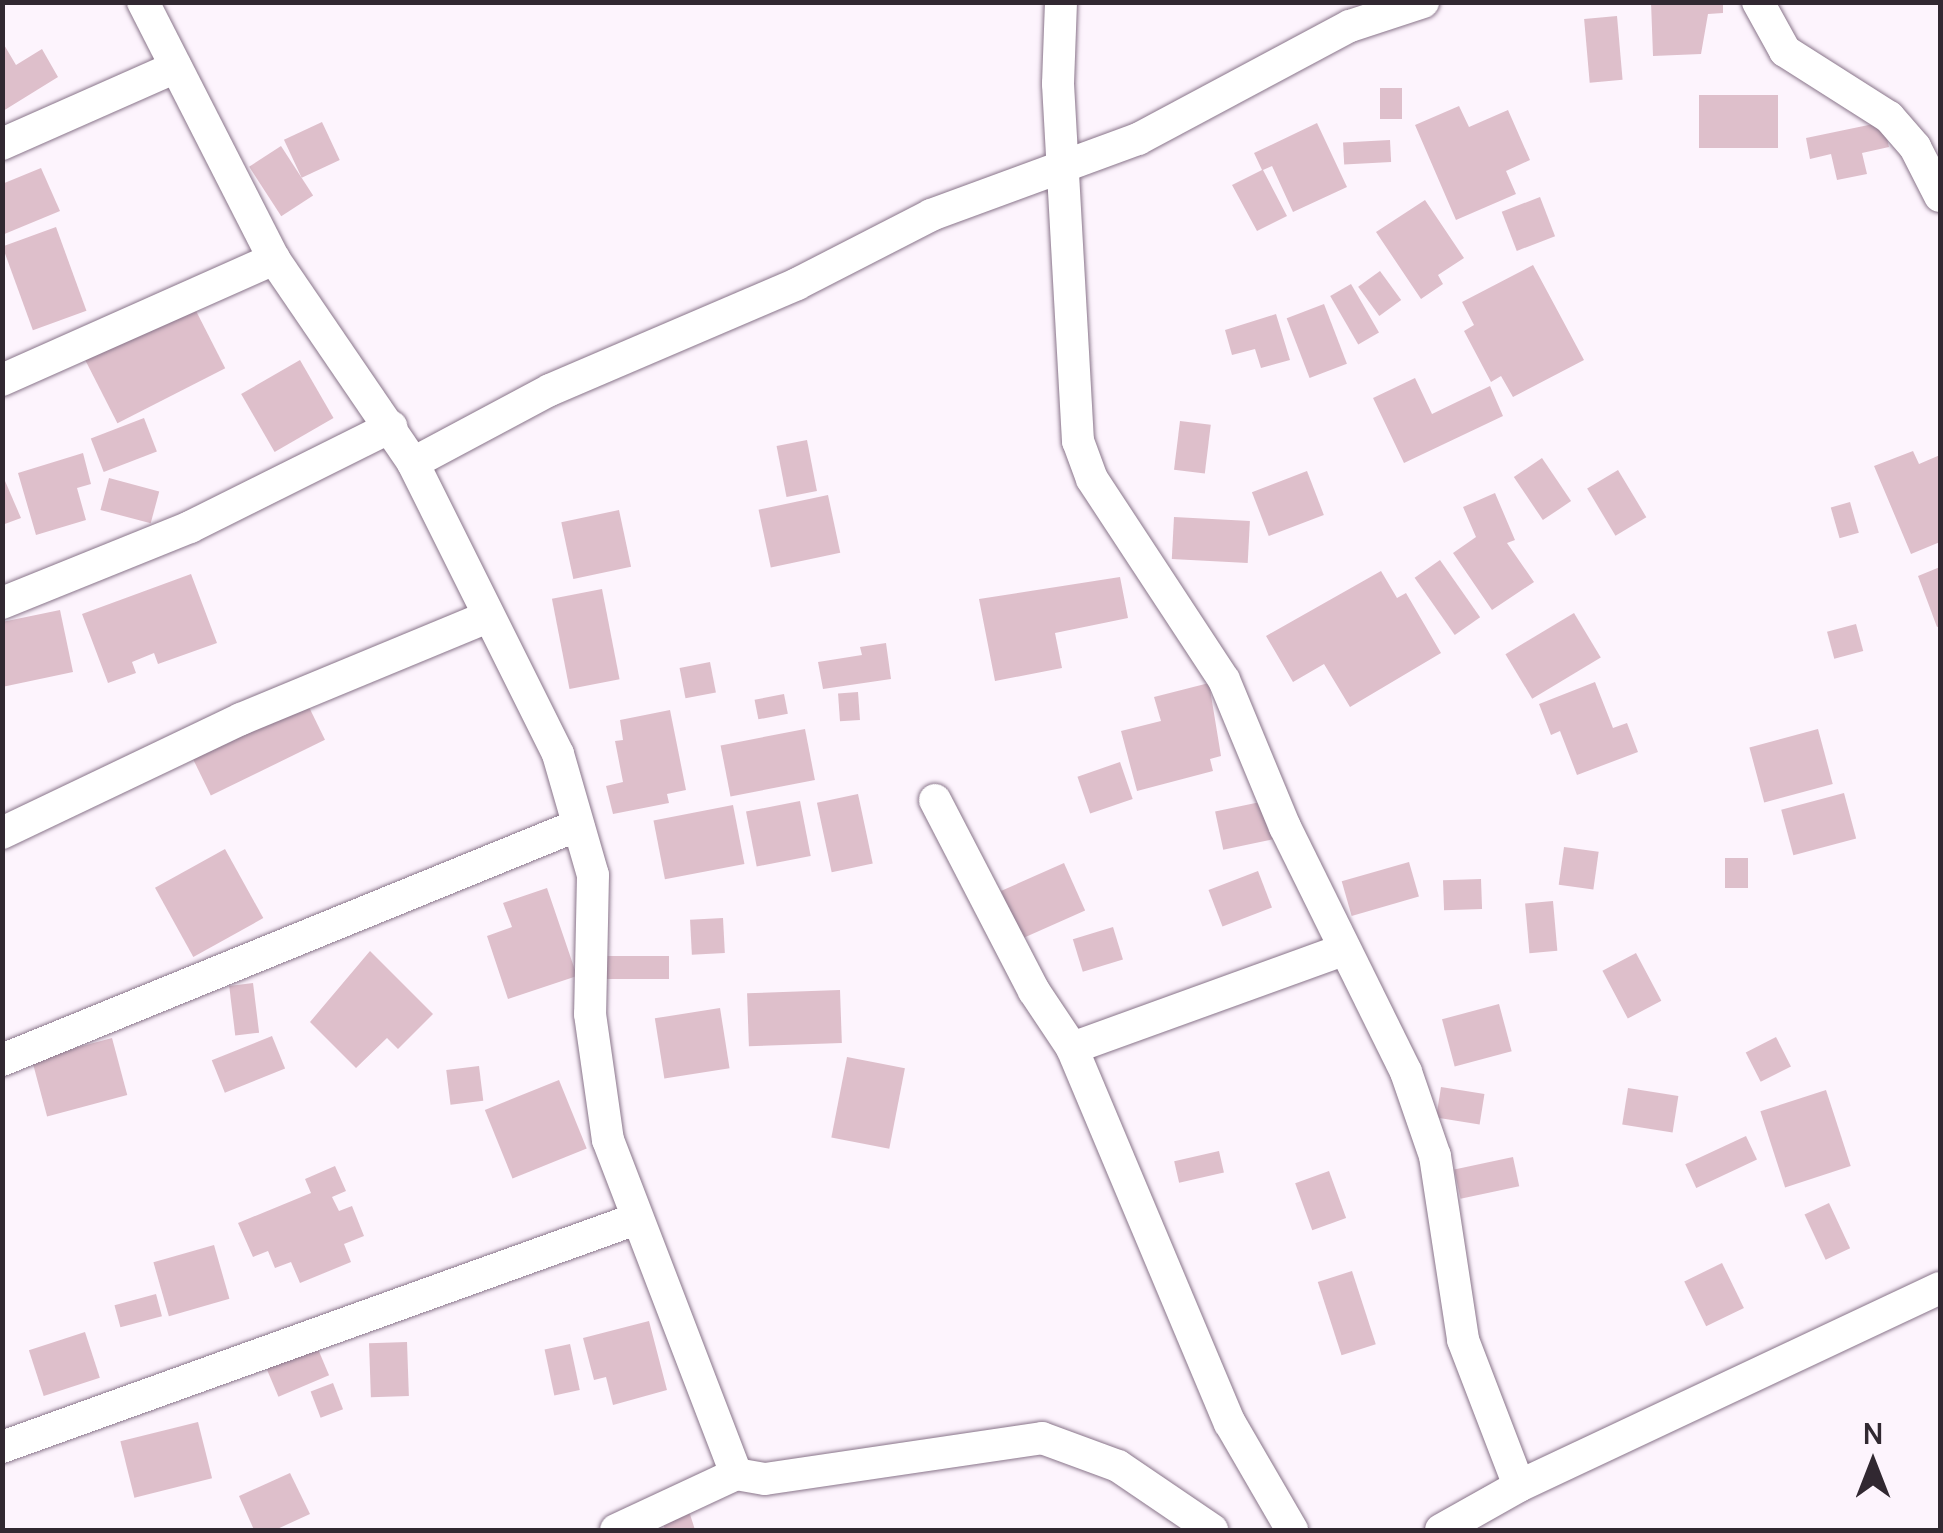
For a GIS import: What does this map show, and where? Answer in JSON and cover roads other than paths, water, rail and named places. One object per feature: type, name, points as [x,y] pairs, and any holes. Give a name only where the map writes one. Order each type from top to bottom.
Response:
[{"type":"street","points":[[143,2],[274,259],[413,463],[485,618],[558,754],[593,874],[590,1014],[608,1140],[736,1474]]},
{"type":"street","points":[[1061,2],[1078,441],[1092,480],[1224,680],[1406,1072],[1435,1156],[1463,1340],[1518,1486]]},
{"type":"street","points":[[413,463],[550,390],[797,284],[931,215],[1138,139],[1350,26],[1423,2]]},
{"type":"street","points":[[1758,2],[1785,51],[1890,117],[1916,146],[1940,196]]},
{"type":"street","points":[[2,144],[176,67]]},
{"type":"street","points":[[2,380],[274,259]]},
{"type":"street","points":[[2,603],[190,527],[392,428]]},
{"type":"street","points":[[2,833],[241,719],[485,618]]},
{"type":"street","points":[[935,800],[1034,991],[1072,1048],[1230,1422],[1292,1530]]},
{"type":"street","points":[[2,1060],[578,825]]},
{"type":"street","points":[[1072,1048],[1346,948]]},
{"type":"street","points":[[2,1447],[636,1219]]},
{"type":"street","points":[[1441,1530],[1518,1486],[1940,1288]]},
{"type":"street","points":[[616,1530],[736,1474],[765,1479],[1042,1438],[1118,1466],[1212,1530]]}]
